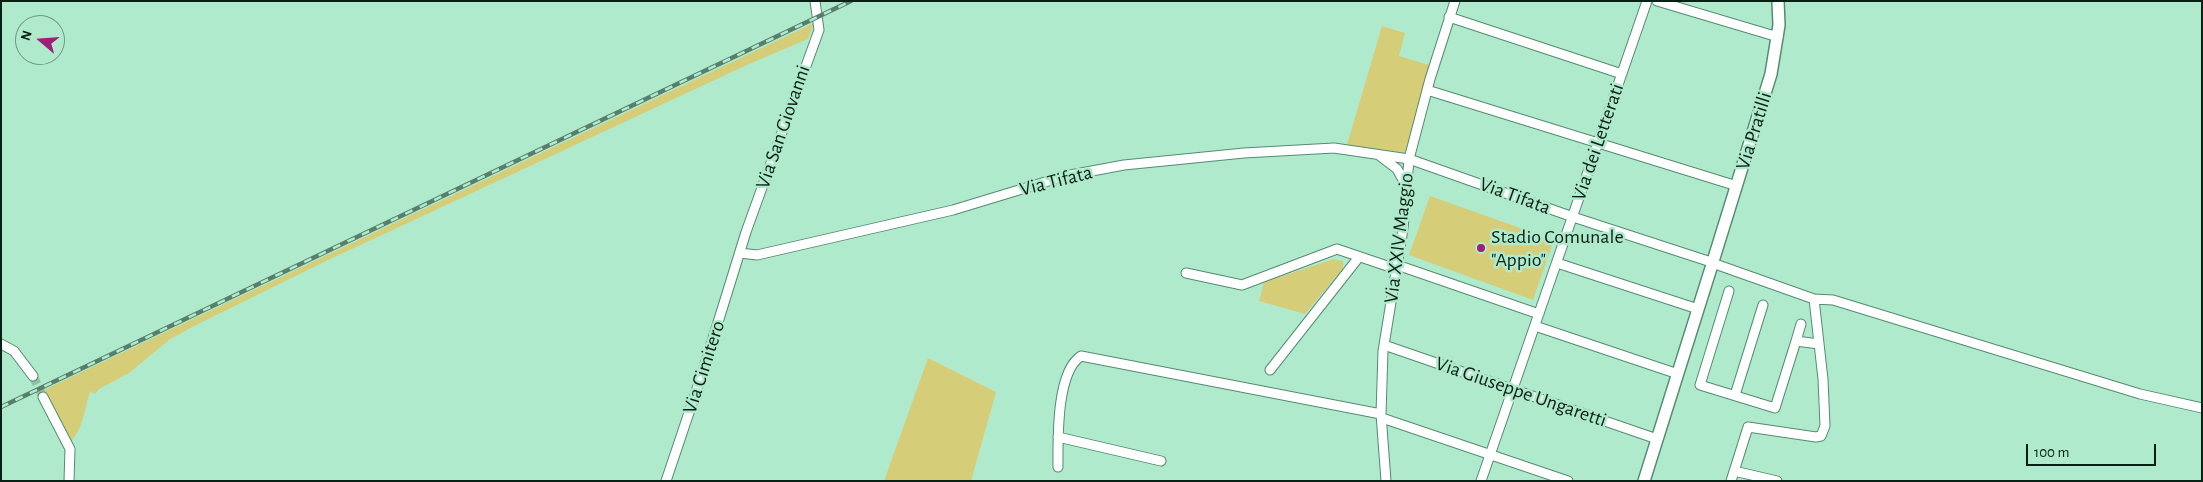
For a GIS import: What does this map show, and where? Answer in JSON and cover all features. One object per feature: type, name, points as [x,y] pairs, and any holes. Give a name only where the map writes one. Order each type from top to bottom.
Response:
[{"type":"street","name":"Via San Giovanni","points":[[740,253],[819,30],[815,1]]},
{"type":"street","name":"Via XXIV Maggio","points":[[1386,481],[1382,416],[1384,345],[1407,186],[1409,159],[1427,90],[1455,1]]},
{"type":"street","name":"Via dei Letterati","points":[[1481,481],[1647,1]]},
{"type":"street","points":[[1657,1],[1778,37]]},
{"type":"street","name":"Via Pratilli","points":[[1644,481],[1771,74],[1778,37],[1778,1]]},
{"type":"street","points":[[1449,18],[1622,74]]},
{"type":"street","points":[[1427,90],[1737,186]]},
{"type":"street","name":"Via Tifata","points":[[740,253],[757,255],[766,253],[953,210],[1065,176],[1124,165],[1244,153],[1334,148],[1409,159],[1572,217],[1713,263],[1814,299],[1833,300],[2140,394],[2202,408]]},
{"type":"street","points":[[1378,154],[1397,169],[1407,186]]},
{"type":"street","points":[[1186,273],[1242,284],[1337,249],[1539,314]]},
{"type":"street","name":"Via Cimitero","points":[[666,481],[740,253]]},
{"type":"street","points":[[1270,370],[1359,257]]},
{"type":"street","points":[[1557,263],[1698,310]]},
{"type":"street","points":[[1729,291],[1700,384],[1775,408],[1801,324]]},
{"type":"street","points":[[1731,481],[1748,427],[1816,437],[1823,432],[1826,426],[1820,344],[1814,299]]},
{"type":"street","points":[[1735,395],[1763,305]]},
{"type":"street","points":[[1535,326],[1678,374]]},
{"type":"street","points":[[1796,340],[1820,344]]},
{"type":"street","points":[[1,344],[14,350],[33,376]]},
{"type":"street","name":"Via Giuseppe Ungaretti","points":[[1384,345],[1657,439]]},
{"type":"street","points":[[1058,467],[1060,405],[1071,367],[1081,356],[1382,416],[1568,481]]},
{"type":"street","points":[[43,397],[70,449],[69,481]]},
{"type":"street","points":[[1058,437],[1161,461]]},
{"type":"street","points":[[1734,471],[1777,481]]},
{"type":"shaded area","points":[[814,23],[808,39],[749,64],[326,261],[192,327],[169,340],[129,373],[99,389],[95,394],[90,391],[80,426],[69,443],[44,390]]},
{"type":"shaded area","points":[[1382,26],[1405,33],[1399,56],[1429,65],[1405,153],[1347,145]]},
{"type":"shaded area","name":"Stadio Comunale \"Appio\"","points":[[1430,196],[1554,240],[1533,300],[1409,255]]},
{"type":"shaded area","points":[[1334,259],[1343,261],[1343,268],[1305,314],[1259,301],[1264,282]]},
{"type":"shaded area","points":[[928,358],[996,392],[971,481],[884,481]]},
{"type":"tunnel","points":[[33,376],[43,397]]},
{"type":"railway","points":[[1,407],[851,1]]},
{"type":"place","name":"Stadio Comunale \"Appio\"","points":[[1481,248]]}]
